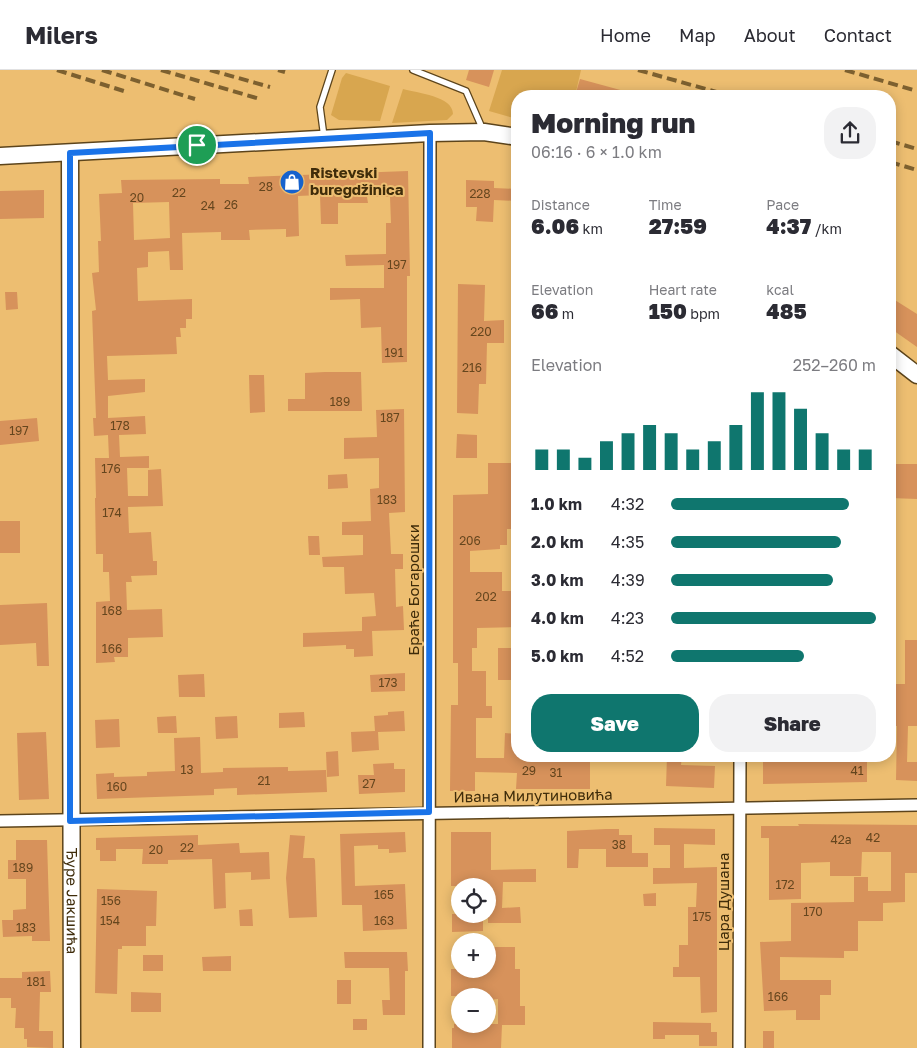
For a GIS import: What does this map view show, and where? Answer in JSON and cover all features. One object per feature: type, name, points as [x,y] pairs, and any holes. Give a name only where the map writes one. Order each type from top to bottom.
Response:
[{"type":"main road","points":[[0,156],[430,133],[484,132],[511,136]]},
{"type":"main road","name":"Ђуре Јакшића","points":[[70,153],[72,1048]]},
{"type":"main road","points":[[896,359],[917,375]]},
{"type":"street","name":"Браће Богарошки","points":[[429,1048],[430,133]]},
{"type":"street","name":"Цара Душана","points":[[739,1048],[740,762]]},
{"type":"street","name":"Ивана Милутиновића","points":[[0,821],[429,812],[917,805]]},
{"type":"lane","points":[[324,138],[320,107],[332,70]]},
{"type":"lane","points":[[413,70],[466,91],[484,132]]},
{"type":"shaded area","points":[[502,70],[581,70],[576,90],[511,90],[511,117],[489,111]]},
{"type":"shaded area","points":[[346,73],[390,86],[380,121],[339,120],[331,115],[342,78]]},
{"type":"shaded area","points":[[403,89],[441,99],[451,108],[453,114],[447,120],[392,123]]},
{"type":"building","points":[[469,70],[494,70],[489,87],[466,80]]},
{"type":"building","points":[[580,79],[620,90],[577,90]]},
{"type":"building","points":[[408,171],[410,276],[407,276],[407,362],[382,363],[381,327],[361,328],[360,299],[330,300],[330,288],[384,288],[384,265],[346,266],[345,255],[386,254],[386,223],[391,223],[390,197],[367,197],[368,203],[338,203],[338,224],[321,224],[320,195],[298,196],[299,236],[286,237],[286,229],[249,230],[250,240],[221,240],[221,232],[182,233],[183,270],[170,270],[169,251],[148,252],[148,267],[137,268],[138,301],[192,299],[192,319],[186,319],[186,328],[180,328],[181,337],[176,337],[177,354],[107,356],[108,380],[145,379],[145,392],[108,396],[108,418],[145,416],[146,434],[119,435],[120,457],[149,456],[149,468],[127,468],[128,496],[148,496],[148,470],[161,469],[163,506],[128,507],[129,533],[151,532],[153,561],[157,561],[157,575],[131,576],[132,582],[126,582],[127,610],[162,609],[163,637],[128,638],[128,657],[114,657],[115,662],[96,663],[96,602],[110,601],[109,572],[103,572],[103,554],[96,554],[95,458],[109,458],[108,435],[94,436],[93,418],[96,418],[92,311],[96,310],[92,273],[99,272],[98,241],[101,241],[99,194],[122,193],[121,180],[220,179],[220,184],[249,184],[248,177]],"holes":[[[169,202],[170,238],[134,240],[133,203]]]},
{"type":"building","points":[[466,180],[494,181],[494,188],[511,189],[511,201],[494,200],[493,222],[476,221],[477,207],[466,207]]},
{"type":"building","points":[[44,190],[44,218],[0,219],[0,191]]},
{"type":"building","points":[[458,284],[485,285],[484,321],[504,320],[504,343],[487,343],[486,384],[479,384],[478,414],[457,413]]},
{"type":"building","points":[[5,292],[17,292],[18,309],[6,310]]},
{"type":"building","points":[[896,301],[917,314],[917,347],[896,332]]},
{"type":"building","points":[[361,372],[362,411],[288,411],[288,399],[305,399],[305,373]]},
{"type":"building","points":[[249,375],[264,375],[265,412],[250,413]]},
{"type":"building","points":[[404,409],[405,512],[389,513],[391,554],[403,554],[403,569],[395,569],[396,607],[403,606],[404,630],[372,631],[373,656],[354,657],[354,649],[346,649],[346,645],[303,647],[303,633],[362,631],[362,617],[376,616],[374,593],[345,594],[344,567],[323,567],[322,557],[363,555],[363,535],[342,535],[342,522],[371,521],[370,489],[379,488],[379,458],[344,459],[344,438],[377,437],[376,410]]},
{"type":"building","points":[[37,418],[39,441],[0,445],[0,421]]},
{"type":"building","points":[[457,434],[477,435],[477,458],[456,458]]},
{"type":"building","points":[[488,463],[511,463],[511,529],[507,529],[507,545],[500,545],[500,549],[470,551],[470,572],[502,572],[502,591],[511,591],[511,627],[477,628],[477,648],[472,648],[472,671],[486,671],[486,706],[492,706],[492,718],[476,718],[476,758],[504,758],[505,733],[511,734],[511,762],[590,762],[590,789],[516,789],[517,773],[475,772],[475,791],[450,791],[451,705],[458,705],[458,663],[453,663],[453,495],[488,494]]},
{"type":"building","points":[[896,464],[917,464],[917,499],[896,498]]},
{"type":"building","points":[[347,474],[348,488],[328,489],[328,475]]},
{"type":"building","points":[[0,521],[20,521],[20,553],[0,553]]},
{"type":"building","points":[[308,536],[319,536],[320,555],[309,555]]},
{"type":"building","points":[[47,603],[49,666],[37,666],[36,643],[0,645],[0,605]]},
{"type":"building","points":[[905,640],[917,640],[917,726],[908,726],[907,762],[917,762],[917,781],[896,780],[896,684],[905,684]]},
{"type":"building","points":[[498,648],[511,648],[511,680],[498,680]]},
{"type":"building","points":[[405,673],[405,691],[371,692],[370,675]]},
{"type":"building","points":[[204,674],[205,697],[179,697],[178,675]]},
{"type":"building","points":[[404,711],[405,731],[378,732],[379,750],[352,752],[351,732],[375,731],[374,716],[388,715],[388,712]]},
{"type":"building","points":[[304,712],[305,727],[279,728],[279,713]]},
{"type":"building","points":[[176,716],[177,733],[158,733],[157,717]]},
{"type":"building","points":[[237,716],[238,738],[216,739],[215,717]]},
{"type":"building","points":[[119,719],[120,747],[96,748],[95,720]]},
{"type":"building","points":[[46,732],[49,799],[19,800],[17,733]]},
{"type":"building","points":[[200,737],[201,773],[223,772],[223,768],[288,767],[288,771],[326,770],[327,792],[237,795],[237,788],[214,789],[214,795],[97,799],[96,774],[114,773],[114,777],[147,776],[147,772],[175,771],[174,738]]},
{"type":"building","points":[[338,751],[339,776],[327,777],[326,752]]},
{"type":"building","points":[[667,762],[681,762],[681,765],[715,766],[714,788],[666,786]]},
{"type":"building","points":[[763,762],[867,762],[867,782],[763,784]]},
{"type":"building","points":[[394,763],[394,769],[405,769],[405,792],[359,794],[358,775],[374,775],[373,764]]},
{"type":"building","points":[[798,824],[917,825],[917,873],[905,873],[905,902],[883,903],[883,921],[858,921],[858,951],[844,951],[844,958],[780,957],[780,980],[831,980],[831,995],[820,995],[820,1020],[796,1020],[796,1010],[764,1011],[760,942],[791,941],[791,903],[854,902],[854,877],[868,877],[868,891],[891,891],[891,852],[862,852],[861,876],[830,876],[830,862],[801,863],[801,899],[769,900],[769,838],[761,838],[761,826],[799,826]]},
{"type":"building","points":[[654,828],[715,829],[715,845],[684,844],[684,868],[717,867],[717,1012],[701,1013],[700,977],[673,977],[673,967],[679,967],[679,945],[688,945],[688,907],[696,907],[697,883],[653,884],[653,868],[670,868],[670,845],[654,845]]},
{"type":"building","points":[[619,829],[619,835],[632,835],[632,853],[648,853],[648,867],[606,867],[606,849],[579,849],[578,868],[567,868],[567,831]]},
{"type":"building","points":[[405,832],[406,852],[389,853],[389,849],[378,849],[378,845],[354,846],[355,886],[405,884],[407,929],[363,931],[362,905],[342,905],[340,834]]},
{"type":"building","points":[[451,832],[491,832],[491,870],[536,869],[536,882],[503,882],[502,908],[520,907],[521,923],[496,923],[496,878],[451,878]]},
{"type":"building","points":[[198,835],[198,845],[239,843],[240,853],[269,852],[270,879],[251,880],[251,872],[225,873],[226,908],[214,909],[212,859],[168,860],[168,864],[142,864],[143,849],[116,849],[116,861],[100,861],[100,850],[96,850],[96,838]]},
{"type":"building","points":[[290,835],[305,836],[303,858],[314,858],[315,860],[317,917],[289,918],[286,878]]},
{"type":"building","points":[[16,840],[47,840],[50,941],[32,941],[32,936],[3,937],[2,920],[13,920],[13,910],[26,909],[26,879],[8,879],[8,860],[16,860]]},
{"type":"building","points":[[97,889],[157,891],[156,926],[146,926],[146,946],[122,946],[122,949],[118,949],[117,994],[95,993]]},
{"type":"building","points":[[656,893],[656,906],[644,906],[643,894]]},
{"type":"building","points":[[252,909],[253,926],[240,926],[239,910]]},
{"type":"building","points":[[452,923],[483,923],[483,931],[452,932]]},
{"type":"building","points":[[496,947],[515,947],[515,969],[520,969],[520,1006],[525,1006],[525,1025],[502,1025],[501,1048],[452,1048],[452,1033],[496,1033],[498,999],[496,999],[496,988],[451,988],[451,978],[496,978]]},
{"type":"building","points":[[344,952],[407,952],[408,971],[405,971],[405,1015],[383,1015],[382,1000],[390,1000],[389,968],[345,968]]},
{"type":"building","points":[[143,955],[163,955],[163,971],[143,971]]},
{"type":"building","points":[[231,956],[231,971],[203,971],[202,957]]},
{"type":"building","points":[[50,971],[51,992],[40,992],[39,1031],[53,1031],[53,1048],[27,1047],[27,1039],[24,1039],[24,1028],[15,1028],[16,1008],[11,1008],[11,998],[0,998],[0,978],[22,978],[22,972]]},
{"type":"building","points":[[337,980],[351,980],[351,1004],[337,1004]]},
{"type":"building","points":[[131,992],[161,993],[161,1012],[131,1012]]},
{"type":"building","points":[[353,1019],[367,1019],[367,1030],[353,1030]]},
{"type":"building","points":[[653,1022],[711,1023],[711,1032],[717,1032],[717,1046],[699,1046],[699,1035],[665,1035],[665,1039],[653,1039]]},
{"type":"building","points":[[763,1031],[774,1031],[774,1048],[763,1048]]},
{"type":"railway","points":[[57,70],[127,92]]},
{"type":"railway","points":[[102,70],[195,99]]},
{"type":"railway","points":[[161,70],[260,99]]},
{"type":"railway","points":[[210,70],[270,87]]},
{"type":"railway","points":[[278,70],[285,72]]},
{"type":"railway","points":[[638,70],[710,90]]},
{"type":"railway","points":[[845,70],[917,91]]},
{"type":"railway","points":[[896,143],[917,149]]},
{"type":"railway","points":[[896,164],[917,170]]},
{"type":"place","name":"Ristevski buregdžinica","points":[[292,182]]},
{"type":"route","points":[[430,133],[429,812],[70,821],[70,153],[197,145],[430,133]]}]
